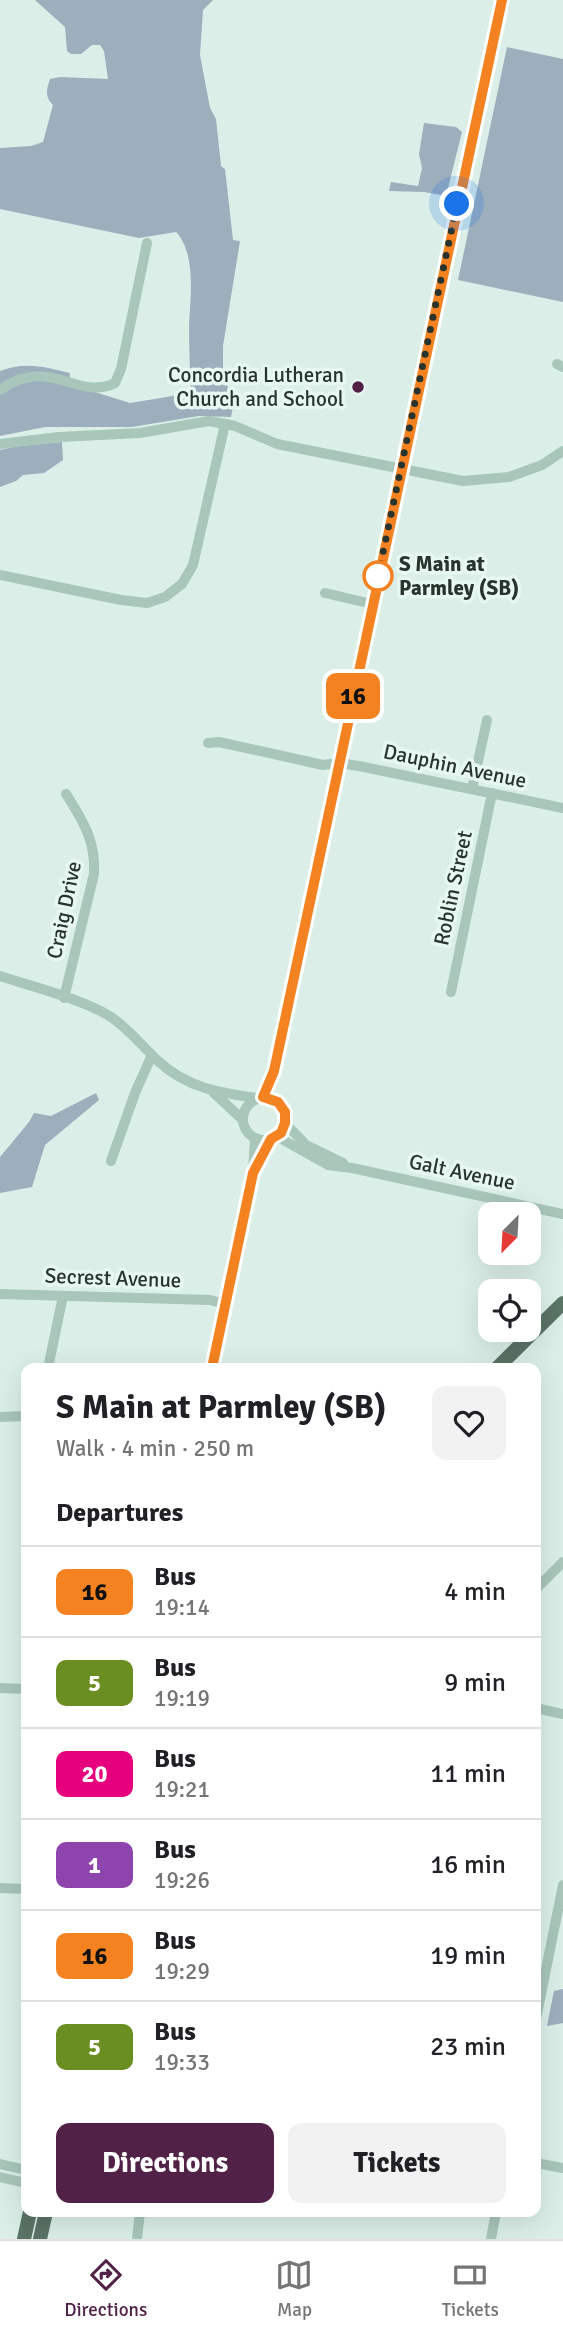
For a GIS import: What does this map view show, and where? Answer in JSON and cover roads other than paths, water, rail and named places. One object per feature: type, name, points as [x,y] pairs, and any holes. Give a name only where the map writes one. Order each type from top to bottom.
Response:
[{"type":"main road","points":[[502,1363],[563,1303]]},
{"type":"main road","points":[[24,2239],[29,2217]]},
{"type":"main road","points":[[40,2239],[45,2217]]},
{"type":"street","points":[[243,1120],[248,1104],[260,1098],[274,1071],[502,0]]},
{"type":"street","points":[[0,390],[16,379],[48,375],[93,388],[105,388],[115,383],[121,369],[147,243]]},
{"type":"street","points":[[0,444],[59,437],[140,433],[209,421],[225,424],[276,444],[463,481],[494,480],[530,470],[563,451]]},
{"type":"street","points":[[0,575],[121,600],[147,603],[165,597],[182,584],[193,565],[225,424]]},
{"type":"street","points":[[325,593],[372,604]]},
{"type":"street","points":[[472,789],[487,720]]},
{"type":"street","name":"Dauphin Avenue","points":[[208,743],[219,742],[323,765],[339,763],[563,808]]},
{"type":"street","name":"Roblin Street","points":[[451,992],[492,793]]},
{"type":"street","name":"Craig Drive","points":[[64,998],[94,874],[95,853],[83,822],[66,794]]},
{"type":"street","points":[[0,975],[112,1018],[175,1075],[210,1091],[232,1108],[255,1138],[274,1138]]},
{"type":"street","points":[[111,1161],[152,1055]]},
{"type":"street","points":[[253,1173],[285,1123],[285,1112],[278,1102],[274,1071]]},
{"type":"street","points":[[210,1091],[278,1102]]},
{"type":"street","name":"Galt Avenue","points":[[285,1123],[306,1145],[352,1168]]},
{"type":"street","points":[[213,1363],[253,1173],[255,1138]]},
{"type":"street","name":"Galt Avenue","points":[[274,1138],[328,1164],[563,1213]]},
{"type":"street","name":"Secrest Avenue","points":[[0,1294],[210,1300],[225,1304]]},
{"type":"street","points":[[49,1363],[63,1296]]},
{"type":"street","points":[[0,1417],[21,1416]]},
{"type":"street","points":[[541,1584],[563,1562]]},
{"type":"street","points":[[0,1688],[21,1689]]},
{"type":"street","points":[[541,1709],[563,1714]]},
{"type":"street","points":[[541,1995],[563,1885]]},
{"type":"street","points":[[0,1888],[21,1889]]},
{"type":"street","points":[[0,2164],[21,2170]]},
{"type":"street","points":[[541,2164],[563,2168]]},
{"type":"street","points":[[0,2177],[21,2182]]},
{"type":"street","points":[[137,2239],[140,2217]]},
{"type":"street","points":[[491,2239],[495,2217]]},
{"type":"place","name":"Concordia Lutheran Church and School","points":[[358,387]]},
{"type":"place","name":"S Main at Parmley (SB)","points":[[378,576]]}]
